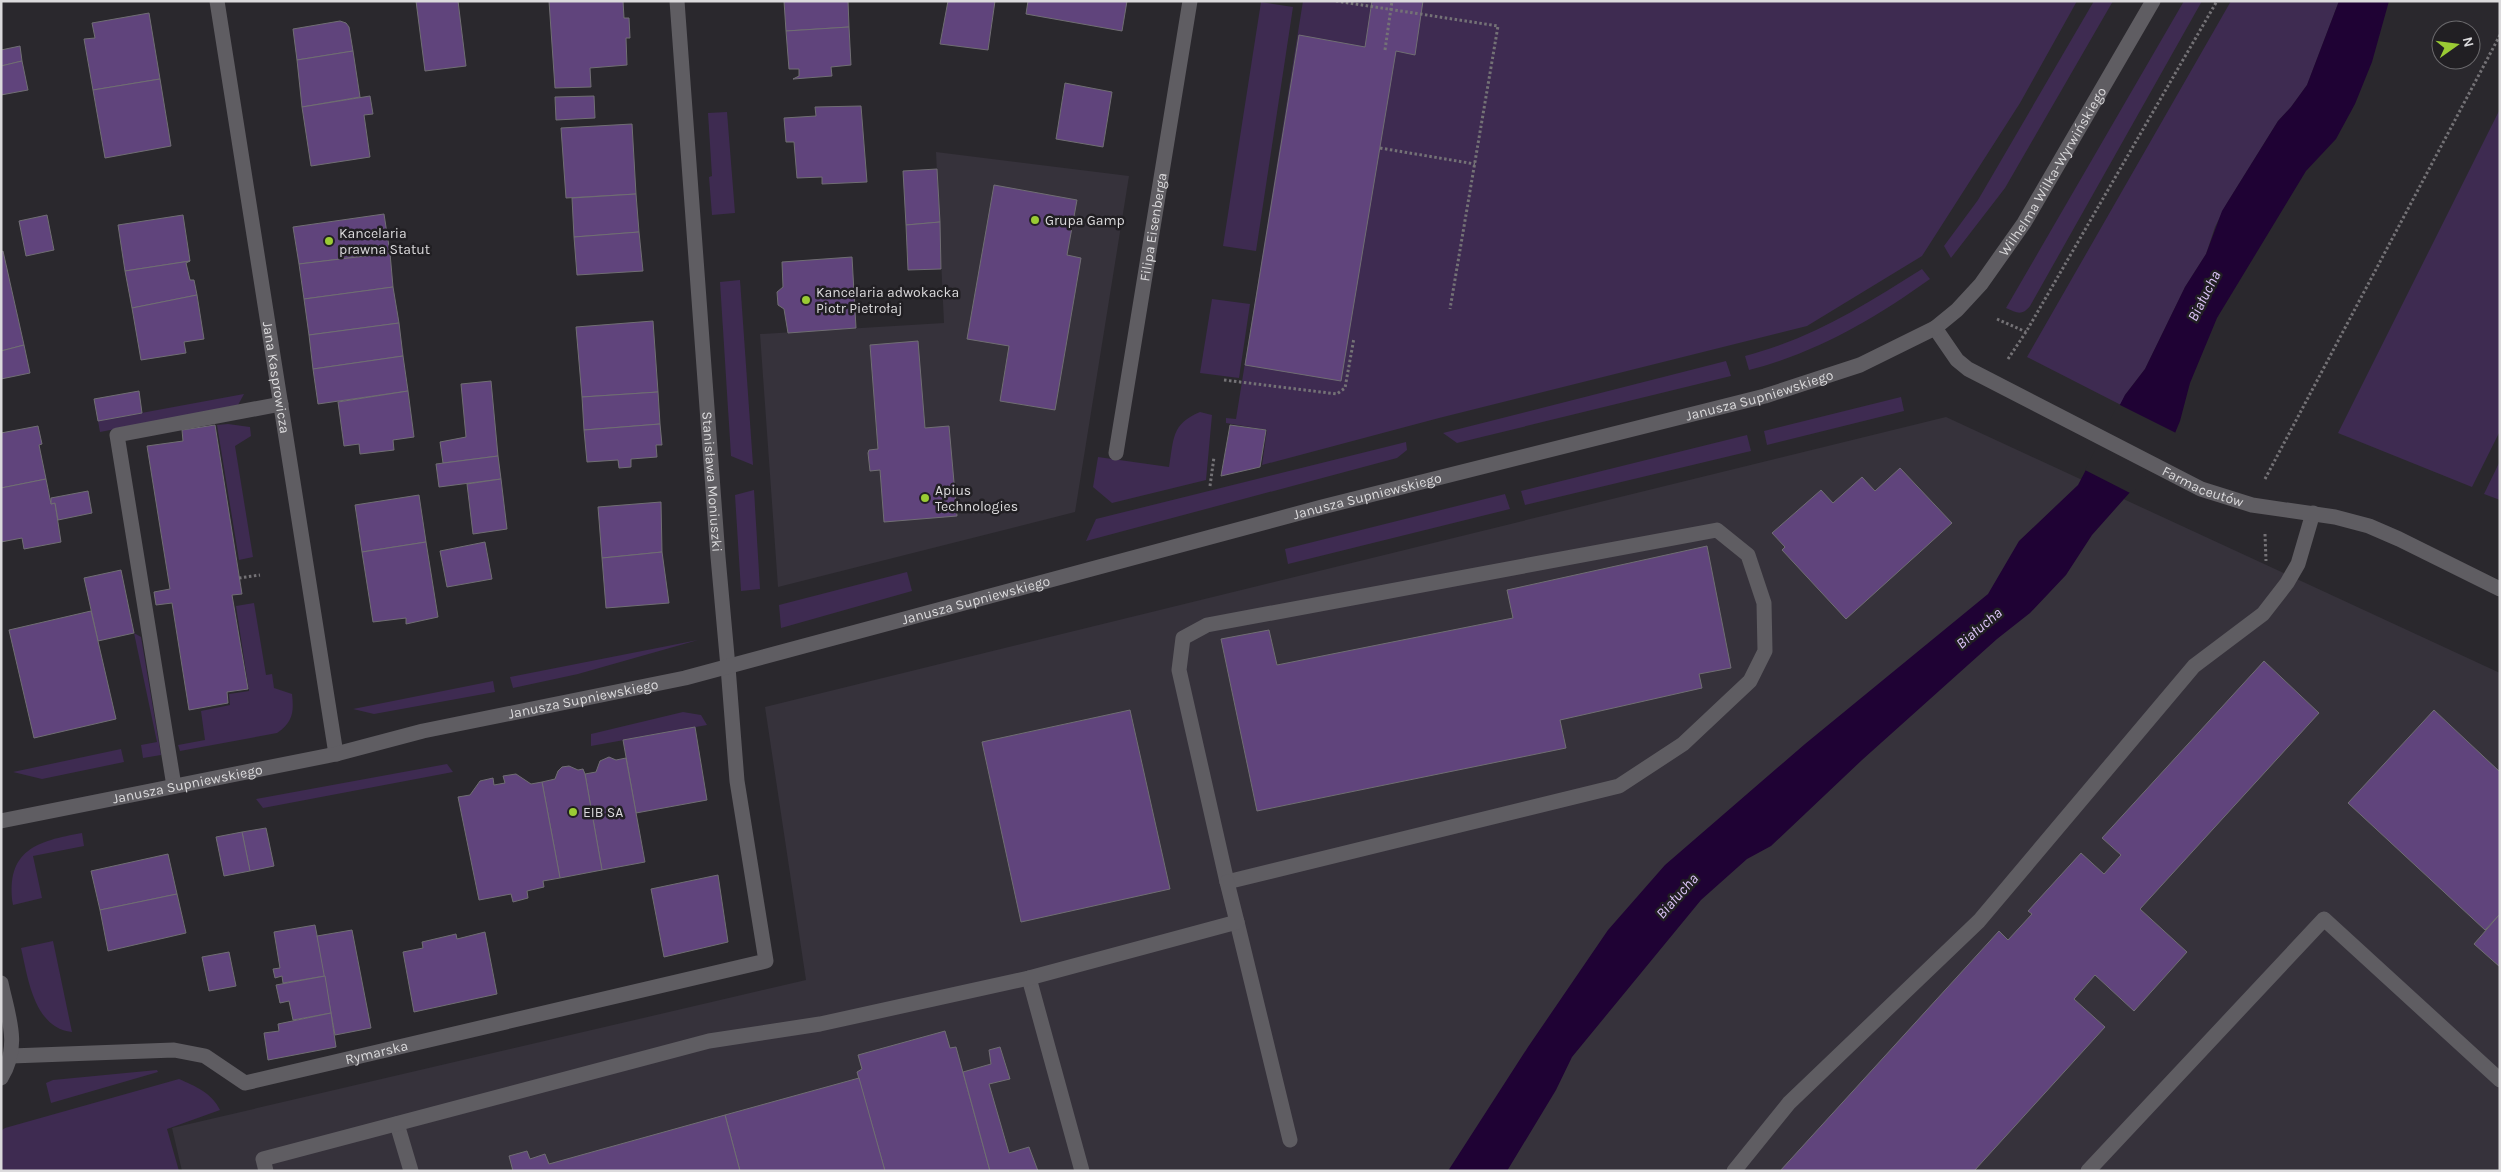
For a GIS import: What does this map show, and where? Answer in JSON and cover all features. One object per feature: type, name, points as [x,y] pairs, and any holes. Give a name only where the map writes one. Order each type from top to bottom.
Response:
[{"type":"street","name":"Jana Kasprowicza","points":[[217,1],[336,754]]},
{"type":"street","name":"Stanisława Moniuszki","points":[[677,1],[718,557],[737,781],[766,961]]},
{"type":"street","name":"Filipa Eisenberga","points":[[1116,454],[1190,1]]},
{"type":"street","name":"Wilhelma Wilka-Wyrwińskiego","points":[[1935,328],[1957,310],[1981,284],[2024,223],[2153,1]]},
{"type":"street","name":"Janusza Supniewskiego","points":[[1,821],[336,754],[423,731],[685,678],[1284,517],[1764,396],[1860,365],[1935,328]]},
{"type":"street","name":"Farmaceutów","points":[[1935,328],[1953,355],[1968,369],[2201,489],[2252,505],[2341,518],[2384,532],[2500,589]]},
{"type":"street","points":[[174,786],[117,435],[281,404]]},
{"type":"street","points":[[1734,1171],[1789,1103],[1979,921],[2194,666],[2263,614],[2287,583],[2298,564],[2313,513]]},
{"type":"street","points":[[1228,882],[1619,786],[1683,744],[1750,681],[1765,651],[1764,603],[1748,555],[1718,530],[1207,625],[1183,638],[1179,670],[1237,922],[1290,1140]]},
{"type":"street","points":[[2088,1171],[2324,919],[2500,1080]]},
{"type":"street","points":[[266,1171],[263,1159],[709,1041],[820,1024],[1029,978],[1237,922]]},
{"type":"street","name":"Rymarska","points":[[11,1056],[174,1050],[205,1056],[245,1083],[766,961]]},
{"type":"street","points":[[1029,978],[1082,1171]]},
{"type":"street","points":[[1,983],[12,1031],[11,1056],[1,1078]]},
{"type":"street","points":[[397,1124],[411,1171]]},
{"type":"path","points":[[1336,1],[1498,26],[1450,309]]},
{"type":"path","points":[[1385,50],[1392,1]]},
{"type":"path","points":[[2007,361],[2026,332],[2217,1]]},
{"type":"path","points":[[2262,486],[2500,35]]},
{"type":"path","points":[[1380,148],[1475,164]]},
{"type":"path","points":[[1997,319],[2026,332]]},
{"type":"path","points":[[1224,380],[1337,394],[1345,388],[1354,338]]},
{"type":"path","points":[[1210,486],[1214,457]]},
{"type":"path","points":[[2265,531],[2266,565]]},
{"type":"path","points":[[239,578],[260,574]]},
{"type":"shaded area","points":[[1303,1],[2077,1],[2020,103],[1922,256],[1807,326],[1439,418],[1262,465],[1267,430],[1226,423],[1226,418],[1236,419]]},
{"type":"shaded area","points":[[2094,1],[2113,1],[2005,188],[1951,258],[1944,246],[1978,200]]},
{"type":"shaded area","points":[[2184,1],[2202,1],[2030,306],[2019,313],[2006,308]]},
{"type":"shaded area","points":[[2231,1],[2339,1],[2307,85],[2278,121],[2227,203],[2215,227],[2206,254],[2185,287],[2145,369],[2125,395],[2121,405],[2027,357]]},
{"type":"shaded area","points":[[1261,2],[1293,7],[1256,251],[1223,246]]},
{"type":"shaded area","points":[[2500,109],[2500,431],[2472,487],[2338,433]]},
{"type":"shaded area","points":[[727,112],[735,213],[712,215],[709,177],[712,176],[708,113]]},
{"type":"shaded area","points":[[936,152],[1129,176],[1075,512],[778,587],[760,334],[944,323]]},
{"type":"shaded area","points":[[1922,269],[1930,279],[1866,321],[1798,354],[1749,370],[1745,356],[1792,340],[1837,320]]},
{"type":"shaded area","points":[[740,280],[753,465],[731,456],[720,282]]},
{"type":"shaded area","points":[[1212,299],[1250,304],[1239,378],[1200,373]]},
{"type":"shaded area","points":[[1726,361],[1731,376],[1457,443],[1443,433]]},
{"type":"shaded area","points":[[244,394],[238,405],[100,432],[98,421]]},
{"type":"shaded area","points":[[1901,397],[1904,411],[1767,445],[1764,431]]},
{"type":"shaded area","points":[[1200,412],[1212,415],[1206,480],[1112,503],[1093,487],[1098,457],[1169,467],[1173,440],[1179,427]]},
{"type":"shaded area","points":[[1946,417],[2500,673],[2500,1171],[182,1171],[172,1128],[806,980],[765,707]]},
{"type":"shaded area","points":[[228,424],[250,427],[251,436],[235,446],[253,557],[239,560],[217,425]]},
{"type":"shaded area","points":[[1747,435],[1751,451],[1525,505],[1521,491]]},
{"type":"shaded area","points":[[1406,442],[1407,450],[1397,458],[1086,541],[1096,519]]},
{"type":"shaded area","points":[[2500,461],[2500,500],[2484,494]]},
{"type":"shaded area","points":[[754,490],[760,589],[741,591],[735,495]]},
{"type":"shaded area","points":[[1505,494],[1510,509],[1288,564],[1285,549]]},
{"type":"shaded area","points":[[907,572],[912,591],[781,628],[779,605]]},
{"type":"shaded area","points":[[254,603],[266,675],[272,674],[274,688],[292,694],[293,706],[289,721],[277,733],[180,751],[178,745],[205,740],[201,711],[230,705],[229,694],[249,691],[236,606]]},
{"type":"shaded area","points":[[134,633],[141,637],[161,755],[143,758],[141,745],[157,742]]},
{"type":"shaded area","points":[[698,640],[578,674],[513,688],[510,677]]},
{"type":"shaded area","points":[[493,681],[495,692],[374,714],[353,709]]},
{"type":"shaded area","points":[[683,712],[701,715],[707,725],[591,746],[591,734]]},
{"type":"shaded area","points":[[121,749],[124,762],[42,779],[13,772]]},
{"type":"shaded area","points":[[447,764],[453,772],[263,808],[256,799]]},
{"type":"shaded area","points":[[82,833],[84,846],[33,856],[42,898],[13,905],[12,886],[14,872],[19,860],[38,845]]},
{"type":"shaded area","points":[[53,941],[72,1032],[59,1028],[41,1012],[30,987],[21,948]]},
{"type":"shaded area","points":[[157,1070],[158,1072],[51,1103],[46,1083],[53,1080]]},
{"type":"shaded area","points":[[179,1079],[197,1087],[208,1095],[220,1110],[167,1129],[179,1171],[1,1171],[1,1131],[5,1128]]},
{"type":"water","name":"Białucha","points":[[2339,1],[2389,1],[2372,62],[2355,104],[2336,139],[2306,171],[2217,318],[2190,383],[2180,421],[2173,438],[2140,481],[2092,535],[2066,575],[2030,613],[1997,639],[1862,760],[1771,846],[1747,859],[1701,900],[1572,1057],[1556,1090],[1507,1171],[1448,1171],[1528,1047],[1608,930],[1665,865],[1805,744],[1988,594],[2019,541],[2078,485],[2125,395],[2145,369],[2185,287],[2206,254],[2222,211],[2278,121],[2307,85]]},
{"type":"pier","points":[[2118,404],[2178,434],[2132,494],[2085,470]]},
{"type":"building","points":[[416,1],[458,1],[466,66],[425,71]]},
{"type":"building","points":[[549,1],[623,1],[624,18],[629,18],[630,38],[626,38],[627,65],[590,68],[591,87],[555,88]]},
{"type":"building","points":[[784,1],[848,1],[849,27],[786,31]]},
{"type":"building","points":[[948,1],[995,1],[988,50],[940,44]]},
{"type":"building","points":[[1028,1],[1127,1],[1122,31],[1026,14]]},
{"type":"building","points":[[1372,1],[1423,1],[1415,55],[1396,51],[1341,381],[1245,365],[1299,35],[1365,47]]},
{"type":"building","points":[[149,13],[160,79],[93,90],[84,39],[95,38],[92,23]]},
{"type":"building","points":[[340,21],[346,23],[349,27],[353,51],[297,60],[293,29]]},
{"type":"building","points":[[849,27],[851,65],[831,67],[832,76],[793,79],[799,76],[799,69],[789,69],[786,31]]},
{"type":"building","points":[[20,46],[22,61],[1,66],[1,50]]},
{"type":"building","points":[[353,51],[360,97],[302,107],[297,60]]},
{"type":"building","points":[[22,61],[28,90],[1,95],[1,66]]},
{"type":"building","points":[[160,79],[171,146],[105,158],[93,90]]},
{"type":"building","points":[[1065,83],[1112,92],[1103,147],[1056,139]]},
{"type":"building","points":[[370,96],[373,114],[364,115],[370,157],[311,166],[302,107]]},
{"type":"building","points":[[594,96],[595,118],[556,120],[555,97]]},
{"type":"building","points":[[861,106],[867,182],[822,184],[822,177],[797,178],[794,142],[786,142],[784,118],[816,116],[815,107]]},
{"type":"building","points":[[632,124],[636,194],[566,198],[561,128]]},
{"type":"building","points":[[937,169],[940,222],[906,225],[903,171]]},
{"type":"building","points":[[994,185],[1077,200],[1067,255],[1081,258],[1055,410],[1000,401],[1009,346],[967,339]]},
{"type":"building","points":[[636,194],[639,232],[574,237],[572,198]]},
{"type":"building","points":[[384,214],[390,253],[299,264],[293,227]]},
{"type":"building","points":[[47,215],[54,250],[26,256],[19,221]]},
{"type":"building","points":[[183,215],[190,261],[125,271],[118,225]]},
{"type":"building","points":[[940,222],[941,269],[908,270],[906,225]]},
{"type":"building","points":[[639,232],[643,271],[577,275],[574,237]]},
{"type":"building","points":[[3,251],[24,345],[1,351],[1,252]]},
{"type":"building","points":[[390,253],[393,287],[304,299],[299,264]]},
{"type":"building","points":[[852,257],[856,328],[788,333],[784,309],[778,305],[777,292],[783,287],[782,262]]},
{"type":"building","points":[[190,261],[186,263],[190,280],[194,280],[197,295],[132,308],[125,271]]},
{"type":"building","points":[[393,287],[399,323],[309,335],[304,299]]},
{"type":"building","points":[[197,295],[204,339],[184,342],[186,353],[141,360],[132,308]]},
{"type":"building","points":[[653,321],[658,392],[582,397],[576,327]]},
{"type":"building","points":[[399,323],[403,356],[313,369],[309,335]]},
{"type":"building","points":[[918,341],[925,428],[949,426],[957,516],[884,522],[880,470],[870,471],[868,453],[869,450],[878,449],[870,345]]},
{"type":"building","points":[[24,345],[30,373],[1,379],[1,351]]},
{"type":"building","points":[[403,356],[408,391],[318,404],[313,369]]},
{"type":"building","points":[[491,381],[498,456],[443,463],[440,442],[466,437],[461,384]]},
{"type":"building","points":[[139,391],[142,413],[98,421],[94,399]]},
{"type":"building","points":[[408,391],[414,437],[393,440],[394,450],[360,454],[359,444],[344,446],[338,402]]},
{"type":"building","points":[[658,392],[660,424],[584,430],[582,397]]},
{"type":"building","points":[[660,424],[662,445],[656,445],[657,457],[631,459],[631,467],[619,468],[618,460],[587,462],[584,430]]},
{"type":"building","points":[[215,425],[242,594],[232,595],[248,689],[227,692],[228,703],[189,710],[172,603],[156,605],[154,592],[170,589],[147,446],[183,441],[182,430]]},
{"type":"building","points":[[1230,425],[1266,430],[1260,467],[1221,476]]},
{"type":"building","points":[[38,426],[42,444],[39,445],[46,479],[1,488],[1,433]]},
{"type":"building","points":[[498,456],[501,479],[439,487],[436,464]]},
{"type":"building","points":[[1900,468],[1952,523],[1846,619],[1782,550],[1785,547],[1772,533],[1821,490],[1833,503],[1862,477],[1875,491]]},
{"type":"building","points":[[46,479],[51,504],[55,503],[61,542],[24,549],[22,538],[1,542],[1,488]]},
{"type":"building","points":[[501,479],[507,529],[473,534],[467,484]]},
{"type":"building","points":[[88,491],[92,513],[58,520],[55,503],[51,504],[51,498]]},
{"type":"building","points":[[419,495],[426,542],[362,552],[355,505]]},
{"type":"building","points":[[661,502],[662,552],[602,558],[598,507]]},
{"type":"building","points":[[426,542],[438,617],[406,624],[406,618],[373,622],[362,552]]},
{"type":"building","points":[[485,542],[492,579],[447,587],[440,551]]},
{"type":"building","points":[[1707,546],[1731,668],[1699,674],[1702,688],[1560,720],[1566,748],[1257,811],[1221,639],[1269,630],[1277,665],[1513,618],[1507,590]]},
{"type":"building","points":[[662,552],[669,603],[606,608],[602,558]]},
{"type":"building","points":[[121,570],[134,633],[98,641],[84,578]]},
{"type":"building","points":[[91,611],[116,719],[34,738],[9,630]]},
{"type":"building","points":[[2264,661],[2319,713],[2140,909],[2187,952],[2134,1011],[2095,975],[2074,999],[2105,1027],[1974,1171],[1780,1171],[1999,931],[2008,940],[2032,914],[2028,911],[2081,853],[2104,874],[2121,855],[2102,838]]},
{"type":"building","points":[[1130,710],[1170,889],[1021,922],[982,742]]},
{"type":"building","points":[[2434,710],[2500,772],[2500,914],[2485,930],[2348,803]]},
{"type":"building","points":[[695,727],[707,800],[636,813],[623,740]]},
{"type":"building","points":[[609,757],[616,760],[626,758],[645,862],[602,870],[585,774],[596,772],[600,761]]},
{"type":"building","points":[[569,766],[578,770],[583,769],[585,774],[602,870],[560,878],[542,782],[555,779],[562,767]]},
{"type":"building","points":[[516,774],[531,784],[542,782],[560,878],[543,881],[544,887],[527,891],[528,898],[513,902],[511,894],[479,900],[458,797],[470,795],[480,781],[493,778],[494,785],[505,783],[503,776]]},
{"type":"building","points":[[266,828],[274,866],[250,871],[242,832]]},
{"type":"building","points":[[242,832],[250,871],[224,876],[216,837]]},
{"type":"building","points":[[168,854],[177,894],[100,910],[91,871]]},
{"type":"building","points":[[718,875],[728,942],[664,957],[651,889]]},
{"type":"building","points":[[177,894],[186,933],[108,951],[100,910]]},
{"type":"building","points":[[2500,914],[2500,967],[2474,944]]},
{"type":"building","points":[[315,925],[325,976],[283,983],[282,976],[275,978],[273,969],[280,968],[274,932]]},
{"type":"building","points":[[352,930],[371,1028],[335,1035],[317,936]]},
{"type":"building","points":[[485,932],[497,994],[414,1012],[403,952],[423,948],[422,942],[456,934],[457,939]]},
{"type":"building","points":[[229,952],[236,986],[209,991],[202,957]]},
{"type":"building","points":[[325,976],[331,1013],[293,1020],[289,1001],[280,1003],[276,985]]},
{"type":"building","points":[[331,1013],[336,1047],[268,1060],[264,1033],[279,1031],[278,1024]]},
{"type":"building","points":[[945,1031],[950,1048],[956,1047],[990,1171],[885,1171],[857,1072],[862,1069],[858,1055]]},
{"type":"building","points":[[1000,1047],[1010,1079],[989,1084],[1009,1153],[1029,1147],[1038,1171],[990,1171],[963,1072],[991,1064],[989,1050]]},
{"type":"building","points":[[859,1078],[885,1171],[740,1171],[725,1115]]},
{"type":"building","points":[[725,1115],[740,1171],[513,1171],[509,1156],[527,1151],[530,1159],[545,1154],[549,1164]]},
{"type":"place","name":"Grupa Gamp","points":[[1035,220]]},
{"type":"place","name":"Kancelaria prawna Statut","points":[[329,241]]},
{"type":"place","name":"Kancelaria adwokacka Piotr Pietrołaj","points":[[806,300]]},
{"type":"place","name":"Apius Technologies","points":[[925,498]]},
{"type":"place","name":"EIB SA","points":[[573,812]]}]
